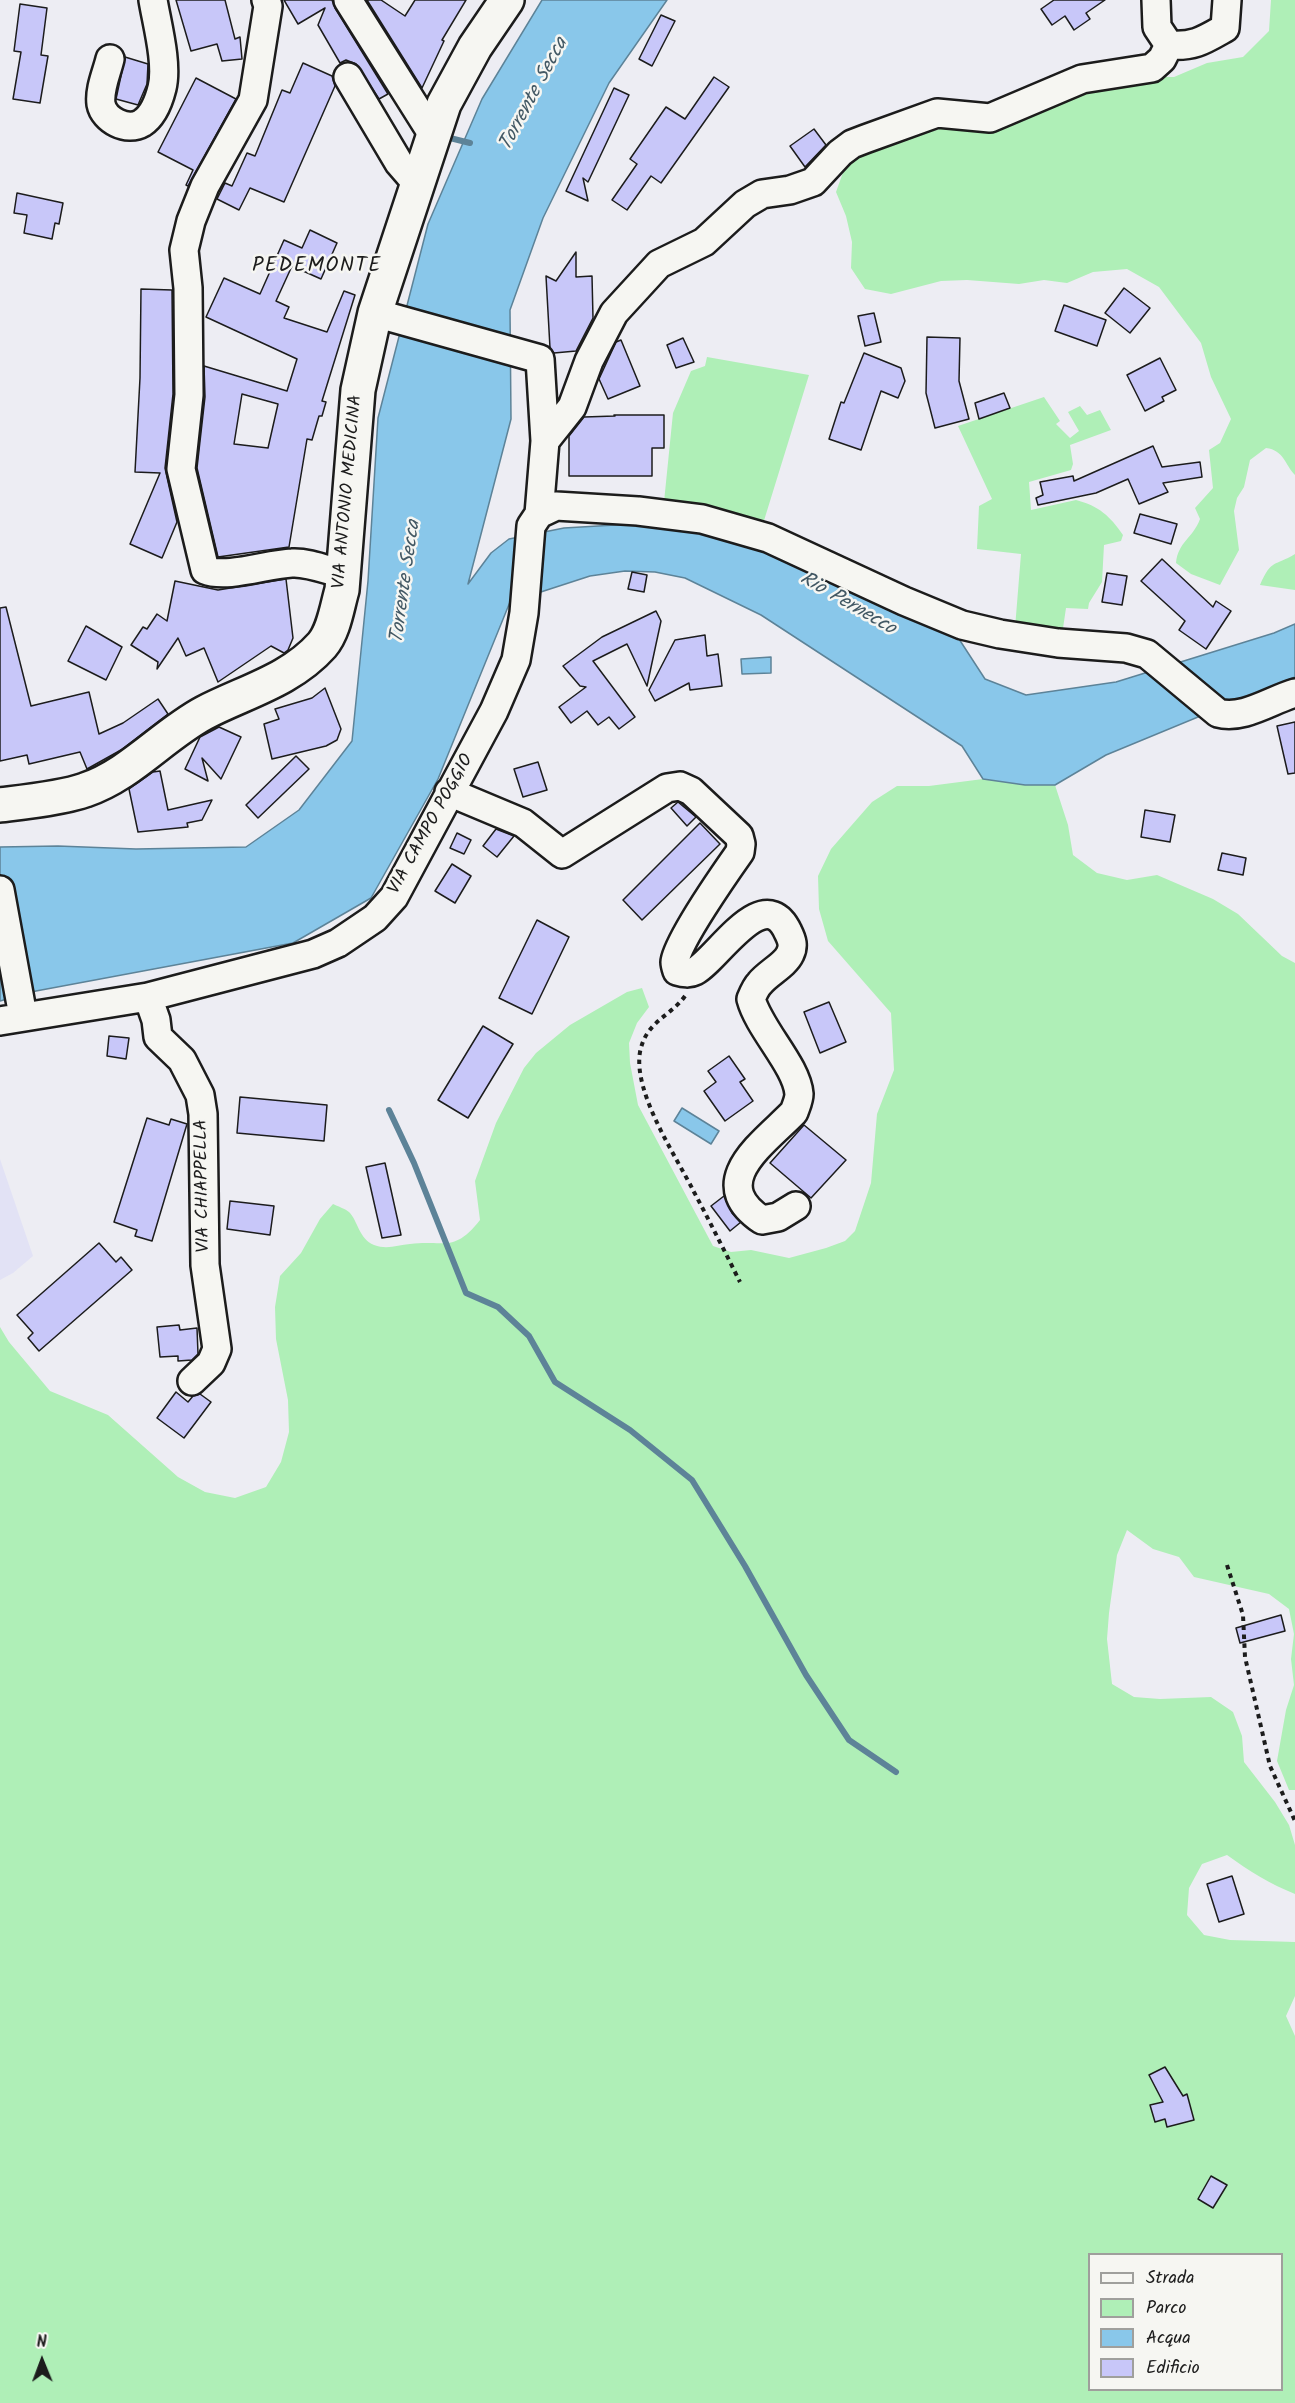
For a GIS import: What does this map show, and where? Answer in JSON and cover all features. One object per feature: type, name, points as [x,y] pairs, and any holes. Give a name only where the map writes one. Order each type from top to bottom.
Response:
[{"type":"main road","name":"VIA ANTONIO MEDICINA","points":[[0,805],[86,790],[122,771],[203,714],[266,686],[301,665],[323,643],[334,618],[342,590],[358,390],[444,104],[475,47],[504,1]]},
{"type":"street","points":[[110,58],[101,95],[101,107],[109,118],[119,124],[132,126],[141,124],[157,105],[163,85],[162,58],[153,0]]},
{"type":"street","points":[[266,0],[268,6],[253,100],[205,186],[191,221],[184,250],[188,288],[189,395],[181,469],[205,570],[213,573],[227,572],[296,563],[342,574]]},
{"type":"street","points":[[348,0],[433,135]]},
{"type":"street","points":[[1155,0],[1157,27],[1169,45]]},
{"type":"street","points":[[1169,45],[1186,46],[1203,41],[1224,28],[1227,0]]},
{"type":"street","points":[[545,441],[572,407],[589,361],[614,313],[659,264],[704,242],[745,204],[762,194],[790,190],[813,182],[840,153],[852,144],[865,139],[937,113],[990,118],[1082,79],[1152,68],[1162,59],[1169,45]]},
{"type":"street","points":[[348,77],[399,163],[418,185]]},
{"type":"street","name":"VIA CAMPO POGGIO","points":[[15,1014],[148,997],[313,954],[338,943],[375,918],[394,897],[494,711],[516,660],[524,613],[545,441],[540,360],[381,314]]},
{"type":"street","points":[[535,520],[556,506],[638,511],[702,519],[768,538],[904,602],[962,625],[1000,634],[1058,643],[1126,648],[1147,654],[1218,713],[1227,716],[1295,693]]},
{"type":"street","points":[[449,792],[523,823],[562,854],[667,788],[680,786],[691,791],[739,836],[740,852],[707,901],[674,961],[677,971],[684,974],[696,970],[748,921],[759,916],[773,916],[785,926],[793,943],[790,955],[759,984],[751,999],[755,1014],[793,1074],[799,1093],[794,1112],[742,1166],[737,1178],[740,1197],[750,1212],[762,1220],[778,1217],[796,1206]]},
{"type":"street","points":[[0,890],[15,1014]]},
{"type":"street","name":"VIA CHIAPPELLA","points":[[148,997],[156,1020],[158,1037],[182,1060],[200,1095],[203,1114],[205,1265],[217,1349],[211,1363],[192,1381]]},
{"type":"path","points":[[696,970],[684,999],[657,1020],[644,1040],[640,1053],[642,1084],[655,1117],[740,1282]]},
{"type":"path","points":[[1227,1565],[1243,1616],[1245,1657],[1270,1766],[1295,1821]]},
{"type":"shaded area","points":[[0,1159],[33,1256],[13,1273],[0,1280]]},
{"type":"green space","points":[[1271,0],[1295,0],[1295,475],[1280,455],[1272,449],[1266,448],[1250,460],[1244,487],[1237,498],[1234,511],[1239,550],[1220,585],[1191,574],[1176,563],[1180,550],[1200,519],[1195,508],[1213,488],[1209,450],[1220,443],[1231,419],[1211,377],[1201,343],[1159,287],[1127,269],[1093,272],[1067,283],[1044,280],[1019,284],[967,280],[941,281],[891,294],[865,289],[851,268],[852,242],[846,216],[836,192],[845,167],[855,151],[1141,77],[1174,77],[1207,63],[1243,57],[1269,31]]},
{"type":"green space","points":[[707,357],[809,375],[762,527],[664,502],[673,413],[691,371],[705,366]]},
{"type":"green space","points":[[1044,397],[1060,421],[1056,424],[1070,438],[1079,431],[1068,412],[1080,406],[1087,415],[1100,410],[1111,430],[1070,445],[1073,464],[1071,470],[1029,482],[1031,510],[1076,500],[1091,505],[1103,513],[1123,535],[1121,541],[1104,545],[1102,582],[1089,603],[1088,609],[1066,608],[1062,635],[1015,628],[1021,554],[977,549],[979,506],[992,499],[958,426]]},
{"type":"green space","points":[[1295,554],[1295,590],[1260,585],[1274,564]]},
{"type":"green space","points":[[983,779],[1025,785],[1055,785],[1068,825],[1073,855],[1097,873],[1127,880],[1157,875],[1213,899],[1238,914],[1282,956],[1295,963],[1295,1790],[1289,1790],[1277,1761],[1286,1710],[1294,1685],[1291,1659],[1294,1634],[1289,1609],[1269,1594],[1194,1577],[1179,1557],[1153,1549],[1127,1530],[1117,1555],[1107,1639],[1112,1684],[1134,1697],[1160,1699],[1211,1697],[1233,1712],[1242,1736],[1244,1762],[1275,1802],[1289,1825],[1295,1845],[1295,1894],[1260,1877],[1227,1855],[1202,1864],[1189,1888],[1187,1915],[1204,1935],[1230,1940],[1295,1942],[1295,1996],[1286,2016],[1295,2036],[1295,2403],[0,2403],[0,1327],[9,1342],[50,1391],[108,1415],[178,1477],[205,1492],[235,1498],[266,1487],[281,1462],[289,1432],[288,1400],[276,1339],[275,1307],[280,1276],[301,1253],[320,1219],[333,1204],[348,1211],[365,1239],[374,1245],[383,1247],[448,1243],[463,1237],[480,1220],[475,1181],[496,1123],[524,1068],[536,1053],[570,1025],[627,992],[642,988],[649,1007],[637,1023],[629,1043],[630,1063],[638,1105],[713,1246],[731,1252],[751,1250],[789,1258],[845,1241],[855,1231],[871,1183],[877,1114],[894,1070],[891,1013],[828,941],[819,909],[818,876],[831,849],[872,802],[897,786],[929,786]]},
{"type":"water","points":[[542,0],[667,0],[609,83],[543,218],[510,310],[511,419],[468,584],[491,553],[509,539],[564,528],[632,524],[712,535],[765,550],[959,639],[985,679],[1026,695],[1116,682],[1274,633],[1295,624],[1295,677],[1106,755],[1055,785],[1025,785],[983,779],[962,746],[761,615],[685,578],[655,572],[625,571],[590,576],[510,602],[438,779],[371,898],[293,943],[36,991],[0,1001],[0,847],[58,846],[136,849],[246,847],[299,810],[352,741],[368,581],[378,418],[428,224],[482,99]]},
{"type":"water","points":[[771,657],[771,673],[742,674],[741,659]]},
{"type":"water","points":[[682,1108],[719,1131],[711,1144],[674,1121]]},
{"type":"building","points":[[176,0],[225,0],[235,39],[240,37],[242,59],[222,61],[217,44],[191,51]]},
{"type":"building","points":[[284,0],[332,0],[388,94],[379,99],[356,64],[346,60],[340,63],[318,25],[325,8],[298,24]]},
{"type":"building","points":[[367,0],[381,0],[405,16],[415,0],[466,0],[442,40],[444,41],[422,88]]},
{"type":"building","points":[[1054,0],[1105,0],[1086,13],[1090,19],[1074,30],[1065,16],[1052,25],[1041,9]]},
{"type":"building","points":[[20,4],[47,8],[41,55],[48,56],[40,103],[13,99],[21,52],[14,51]]},
{"type":"building","points":[[661,15],[675,21],[652,66],[639,59]]},
{"type":"building","points":[[125,57],[148,64],[147,84],[138,105],[116,99]]},
{"type":"building","points":[[303,63],[332,76],[335,86],[284,202],[250,188],[239,210],[217,199],[225,183],[232,186],[247,153],[255,156],[282,90],[290,93]]},
{"type":"building","points":[[714,77],[729,87],[661,183],[651,176],[627,210],[612,200],[637,164],[630,159],[666,107],[685,119]]},
{"type":"building","points":[[196,78],[236,99],[188,186],[186,185],[193,170],[158,152]]},
{"type":"building","points":[[614,88],[629,95],[588,182],[583,178],[588,201],[566,191]]},
{"type":"building","points":[[814,129],[826,145],[805,167],[790,146]]},
{"type":"building","points":[[17,193],[63,203],[59,224],[55,223],[52,239],[24,233],[27,215],[14,213]]},
{"type":"building","points":[[310,230],[337,243],[321,279],[292,266],[276,301],[289,307],[284,318],[327,332],[344,291],[355,295],[322,401],[326,402],[322,416],[319,416],[312,440],[307,439],[289,547],[218,557],[197,468],[205,397],[204,366],[287,391],[297,359],[206,317],[224,278],[260,294],[284,240],[302,248]],"holes":[[[242,394],[278,404],[268,448],[234,444]]]},
{"type":"building","points":[[576,252],[576,277],[592,276],[593,318],[576,351],[554,353],[550,348],[546,276],[556,281]]},
{"type":"building","points":[[1124,288],[1150,308],[1130,333],[1105,313]]},
{"type":"building","points":[[141,289],[172,290],[173,394],[165,468],[177,522],[162,558],[130,544],[160,473],[135,472],[140,378]]},
{"type":"building","points":[[1064,305],[1106,320],[1097,346],[1055,331]]},
{"type":"building","points":[[874,313],[881,342],[865,346],[858,316]]},
{"type":"building","points":[[927,337],[960,338],[959,381],[969,419],[935,428],[926,393]]},
{"type":"building","points":[[683,338],[694,362],[676,368],[667,345]]},
{"type":"building","points":[[621,340],[640,386],[608,399],[599,379],[616,342]]},
{"type":"building","points":[[864,353],[901,368],[905,381],[898,398],[881,391],[861,450],[829,439],[841,402],[844,403]]},
{"type":"building","points":[[1160,358],[1176,390],[1162,397],[1164,401],[1145,411],[1127,375]]},
{"type":"building","points":[[1004,393],[1010,408],[979,419],[975,403]]},
{"type":"building","points":[[664,415],[664,448],[652,448],[652,476],[569,476],[569,436],[584,417]]},
{"type":"building","points":[[1153,446],[1162,467],[1200,462],[1202,477],[1163,483],[1168,492],[1139,504],[1128,479],[1096,493],[1038,505],[1036,498],[1043,495],[1040,482],[1073,476],[1074,481]]},
{"type":"building","points":[[1140,514],[1177,524],[1171,544],[1134,533]]},
{"type":"building","points":[[1162,559],[1213,607],[1216,601],[1231,611],[1206,649],[1179,630],[1185,621],[1141,581]]},
{"type":"building","points":[[632,572],[647,575],[644,592],[628,589]]},
{"type":"building","points":[[1107,573],[1127,576],[1122,605],[1102,602]]},
{"type":"building","points":[[286,579],[293,638],[288,650],[284,653],[271,646],[218,682],[204,648],[186,656],[178,638],[157,669],[158,662],[131,645],[143,627],[147,629],[157,614],[167,621],[175,581],[218,590]]},
{"type":"building","points":[[6,607],[31,706],[89,692],[99,734],[123,723],[158,699],[168,714],[121,750],[87,769],[80,752],[29,764],[27,755],[0,761],[0,608]]},
{"type":"building","points":[[656,611],[661,621],[647,686],[627,644],[593,661],[635,717],[619,729],[609,717],[598,725],[587,711],[571,723],[559,707],[586,687],[580,686],[563,666],[602,637]]},
{"type":"building","points":[[86,626],[122,647],[106,680],[68,661]]},
{"type":"building","points":[[705,635],[707,656],[718,654],[722,686],[690,690],[689,683],[655,701],[649,690],[675,640]]},
{"type":"building","points":[[325,688],[341,729],[337,740],[326,746],[272,759],[264,724],[279,719],[275,709],[312,698]]},
{"type":"building","points":[[1295,722],[1295,773],[1288,774],[1277,726]]},
{"type":"building","points":[[219,727],[241,737],[221,779],[202,758],[208,781],[185,769],[200,737]]},
{"type":"building","points":[[296,756],[309,769],[258,818],[246,805]]},
{"type":"building","points":[[538,762],[547,790],[523,797],[514,769]]},
{"type":"building","points":[[160,771],[168,810],[212,800],[202,820],[187,823],[188,827],[138,832],[129,789],[153,772]]},
{"type":"building","points":[[678,802],[696,817],[687,826],[671,808]]},
{"type":"building","points":[[1145,810],[1175,815],[1170,842],[1141,837]]},
{"type":"building","points":[[700,823],[720,844],[642,920],[623,900]]},
{"type":"building","points":[[496,829],[514,836],[497,857],[483,846]]},
{"type":"building","points":[[457,833],[471,840],[464,854],[450,848]]},
{"type":"building","points":[[1222,853],[1246,858],[1243,875],[1218,870]]},
{"type":"building","points":[[452,864],[471,876],[455,903],[435,891]]},
{"type":"building","points":[[537,920],[569,937],[532,1014],[499,998]]},
{"type":"building","points":[[829,1002],[846,1042],[820,1053],[804,1012]]},
{"type":"building","points":[[483,1026],[513,1044],[468,1118],[438,1100]]},
{"type":"building","points":[[109,1036],[129,1038],[126,1059],[107,1056]]},
{"type":"building","points":[[729,1056],[745,1079],[740,1082],[753,1101],[725,1121],[704,1091],[716,1082],[708,1071]]},
{"type":"building","points":[[240,1097],[327,1105],[324,1141],[237,1133]]},
{"type":"building","points":[[147,1118],[169,1125],[171,1119],[187,1124],[152,1241],[135,1236],[137,1230],[114,1222]]},
{"type":"building","points":[[804,1125],[846,1160],[811,1198],[770,1163]]},
{"type":"building","points":[[385,1163],[401,1235],[382,1238],[366,1167]]},
{"type":"building","points":[[724,1196],[732,1213],[741,1222],[730,1231],[711,1206]]},
{"type":"building","points":[[230,1201],[274,1206],[270,1235],[227,1229]]},
{"type":"building","points":[[99,1243],[116,1262],[121,1257],[132,1270],[39,1351],[28,1338],[33,1333],[17,1315]]},
{"type":"building","points":[[179,1325],[180,1330],[197,1328],[198,1354],[192,1360],[178,1361],[178,1356],[160,1357],[157,1327]]},
{"type":"building","points":[[176,1392],[188,1402],[193,1396],[200,1394],[211,1402],[184,1438],[157,1418]]},
{"type":"building","points":[[1281,1615],[1285,1631],[1240,1643],[1236,1628]]},
{"type":"building","points":[[1232,1876],[1244,1914],[1219,1922],[1207,1884]]},
{"type":"building","points":[[1165,2067],[1183,2096],[1187,2094],[1194,2120],[1167,2127],[1165,2119],[1155,2122],[1150,2105],[1163,2102],[1149,2075]]},
{"type":"building","points":[[1211,2176],[1227,2185],[1213,2208],[1198,2199]]},
{"type":"waterway","points":[[450,138],[470,143]]},
{"type":"waterway","points":[[389,1110],[414,1163],[466,1293],[498,1307],[529,1336],[555,1382],[630,1430],[692,1480],[745,1566],[806,1675],[849,1740],[896,1772]]},
{"type":"district","name":"PEDEMONTE","points":[[317,267]]},
{"type":"water label","name":"Torrente Secca","points":[[535,95]]},
{"type":"water label","name":"Torrente Secca","points":[[407,582]]},
{"type":"water label","name":"Rio Pernecco","points":[[847,605]]}]
